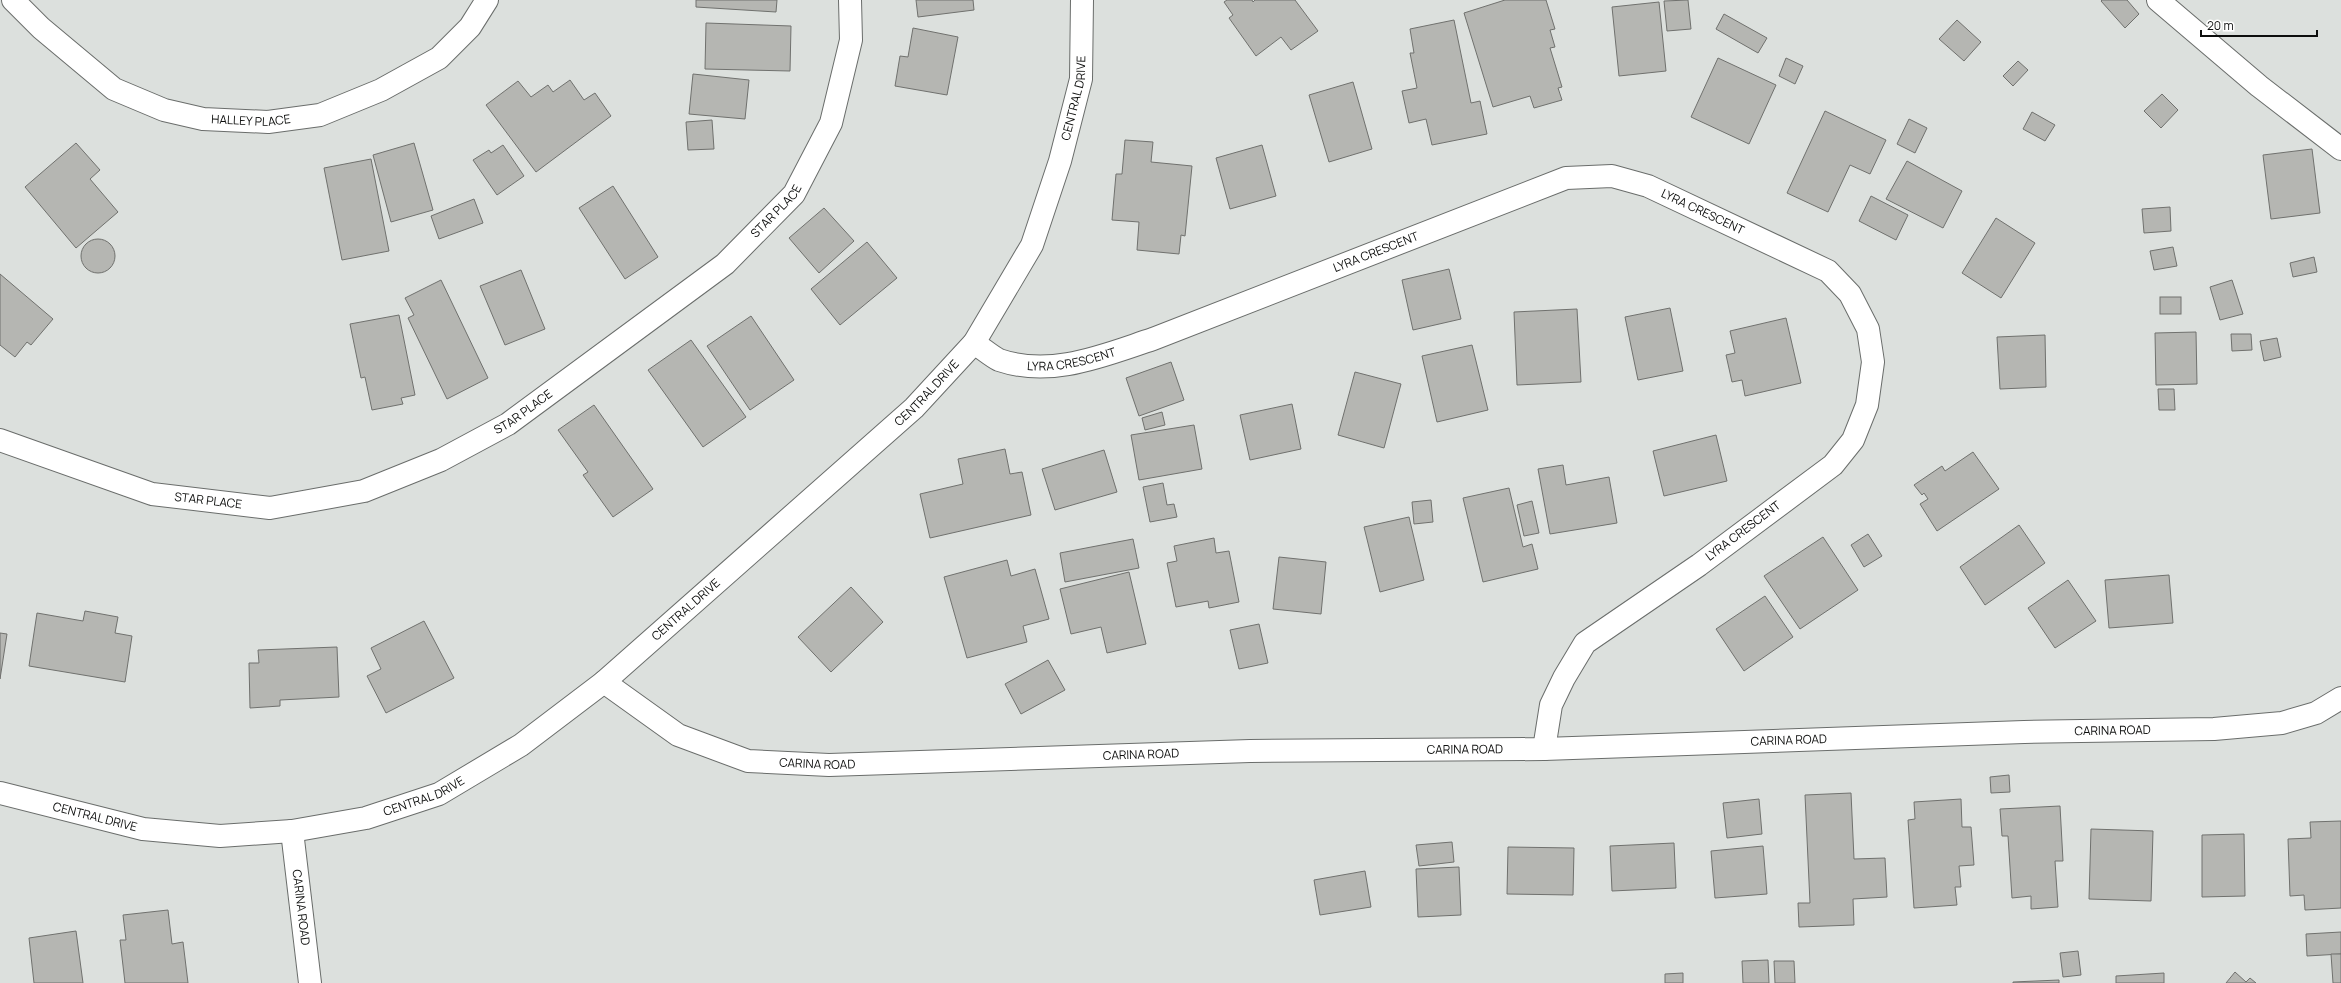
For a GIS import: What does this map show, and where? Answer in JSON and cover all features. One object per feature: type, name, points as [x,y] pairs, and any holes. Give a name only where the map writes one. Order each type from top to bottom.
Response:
[{"type":"street","name":"HALLEY PLACE","points":[[13,0],[41,28],[114,89],[164,110],[203,120],[268,122],[320,115],[381,90],[439,58],[470,27],[487,0]]},
{"type":"street","name":"STAR PLACE","points":[[0,440],[152,494],[270,508],[364,491],[441,460],[508,424],[725,264],[794,194],[831,123],[851,40],[850,0]]},
{"type":"street","name":"CENTRAL DRIVE","points":[[0,793],[143,829],[220,836],[292,831],[366,818],[439,794],[521,745],[604,682],[914,408],[974,343],[1032,245],[1060,161],[1081,79],[1082,0]]},
{"type":"street","points":[[2158,0],[2259,86],[2341,149]]},
{"type":"street","name":"LYRA CRESCENT","points":[[974,343],[998,359],[1021,365],[1050,367],[1086,360],[1153,339],[1566,178],[1612,176],[1648,186],[1828,271],[1850,294],[1868,329],[1873,362],[1867,406],[1853,440],[1833,465],[1699,565],[1585,643],[1564,678],[1551,705],[1544,749]]},
{"type":"street","name":"CARINA ROAD","points":[[604,682],[678,734],[748,761],[829,765],[1250,751],[1544,749],[2024,732],[2214,729],[2282,723],[2316,714],[2341,698]]},
{"type":"street","name":"CARINA ROAD","points":[[292,831],[310,983]]},
{"type":"building","points":[[696,0],[777,0],[776,12],[696,7]]},
{"type":"building","points":[[916,0],[973,0],[974,10],[918,17]]},
{"type":"building","points":[[1227,0],[1252,0],[1253,2],[1255,0],[1295,0],[1318,31],[1291,50],[1281,37],[1256,56],[1229,18],[1233,15],[1224,2]]},
{"type":"building","points":[[1505,0],[1546,0],[1555,29],[1550,30],[1555,47],[1550,48],[1562,87],[1558,88],[1562,100],[1534,108],[1530,96],[1493,107],[1464,13]]},
{"type":"building","points":[[1688,0],[1691,29],[1667,31],[1664,1]]},
{"type":"building","points":[[2127,0],[2139,14],[2125,28],[2101,1]]},
{"type":"building","points":[[1659,2],[1666,71],[1619,76],[1612,7]]},
{"type":"building","points":[[1724,14],[1767,38],[1758,53],[1716,29]]},
{"type":"building","points":[[1454,20],[1471,103],[1480,101],[1487,134],[1432,145],[1426,119],[1409,123],[1402,91],[1417,88],[1410,53],[1414,53],[1410,29]]},
{"type":"building","points":[[1957,20],[1981,42],[1964,61],[1939,39]]},
{"type":"building","points":[[706,23],[791,26],[790,71],[705,69]]},
{"type":"building","points":[[913,28],[958,37],[947,95],[895,86],[900,56],[908,57]]},
{"type":"building","points":[[1718,58],[1776,85],[1749,144],[1691,117]]},
{"type":"building","points":[[1786,58],[1803,66],[1795,84],[1779,76]]},
{"type":"building","points":[[2018,61],[2028,70],[2013,86],[2003,76]]},
{"type":"building","points":[[693,74],[749,80],[745,119],[689,114]]},
{"type":"building","points":[[570,80],[584,100],[595,93],[611,116],[536,172],[486,105],[518,81],[531,97],[548,85],[553,92]]},
{"type":"building","points":[[1353,82],[1372,149],[1329,162],[1309,95]]},
{"type":"building","points":[[2162,94],[2178,110],[2161,128],[2144,111]]},
{"type":"building","points":[[1825,111],[1886,140],[1870,174],[1850,165],[1828,212],[1787,193]]},
{"type":"building","points":[[2032,112],[2055,125],[2045,141],[2023,129]]},
{"type":"building","points":[[1909,119],[1927,128],[1915,153],[1897,144]]},
{"type":"building","points":[[712,120],[714,149],[688,150],[686,122]]},
{"type":"building","points":[[1125,140],[1153,142],[1151,162],[1192,166],[1185,236],[1181,235],[1179,254],[1137,250],[1139,222],[1112,220],[1116,174],[1122,174]]},
{"type":"building","points":[[76,143],[100,170],[90,179],[118,212],[76,248],[25,187]]},
{"type":"building","points":[[414,143],[433,210],[391,222],[373,155]]},
{"type":"building","points":[[503,145],[524,176],[497,195],[473,160],[489,150],[491,153]]},
{"type":"building","points":[[1262,145],[1276,196],[1230,209],[1216,158]]},
{"type":"building","points":[[2312,149],[2320,213],[2271,219],[2263,155]]},
{"type":"building","points":[[371,159],[389,251],[342,260],[324,168]]},
{"type":"building","points":[[1907,161],[1962,191],[1943,228],[1886,199]]},
{"type":"building","points":[[613,186],[658,257],[625,279],[579,208]]},
{"type":"building","points":[[1871,196],[1908,215],[1896,240],[1859,221]]},
{"type":"building","points":[[474,199],[483,223],[439,239],[431,216]]},
{"type":"building","points":[[2170,207],[2171,231],[2144,233],[2142,209]]},
{"type":"building","points":[[824,208],[854,241],[819,273],[789,238]]},
{"type":"building","points":[[1996,218],[2035,243],[2001,298],[1962,273]]},
{"type":"building","points":[[98,239],[110,244],[115,256],[110,268],[98,273],[86,268],[81,256],[86,244]]},
{"type":"building","points":[[867,242],[897,278],[840,325],[811,289]]},
{"type":"building","points":[[2173,247],[2177,266],[2154,270],[2150,251]]},
{"type":"building","points":[[2314,257],[2317,272],[2293,277],[2290,263]]},
{"type":"building","points":[[1449,269],[1461,319],[1413,330],[1402,280]]},
{"type":"building","points":[[521,270],[545,329],[505,345],[480,286]]},
{"type":"building","points":[[0,274],[53,319],[31,345],[27,342],[15,357],[0,345]]},
{"type":"building","points":[[441,280],[488,378],[447,399],[408,318],[414,315],[405,298]]},
{"type":"building","points":[[2232,280],[2243,314],[2220,320],[2210,287]]},
{"type":"building","points":[[2160,297],[2181,297],[2181,314],[2160,314]]},
{"type":"building","points":[[1670,308],[1683,371],[1638,380],[1625,317]]},
{"type":"building","points":[[1577,309],[1581,382],[1517,385],[1514,312]]},
{"type":"building","points":[[399,315],[415,395],[401,398],[403,404],[372,410],[365,377],[361,378],[350,324]]},
{"type":"building","points":[[751,316],[794,380],[750,410],[707,346]]},
{"type":"building","points":[[1786,318],[1801,383],[1745,396],[1742,380],[1732,382],[1726,355],[1735,353],[1730,331]]},
{"type":"building","points":[[2196,332],[2197,384],[2156,385],[2155,333]]},
{"type":"building","points":[[2231,334],[2251,334],[2252,350],[2232,351]]},
{"type":"building","points":[[2045,335],[2046,387],[2000,389],[1997,337]]},
{"type":"building","points":[[2277,338],[2281,357],[2264,361],[2260,341]]},
{"type":"building","points":[[691,340],[746,417],[703,447],[648,370]]},
{"type":"building","points":[[1472,345],[1488,410],[1437,422],[1422,356]]},
{"type":"building","points":[[1171,362],[1184,400],[1139,416],[1126,378]]},
{"type":"building","points":[[1355,372],[1401,384],[1384,448],[1338,435]]},
{"type":"building","points":[[2158,389],[2174,389],[2175,410],[2159,410]]},
{"type":"building","points":[[1292,404],[1301,449],[1250,460],[1240,415]]},
{"type":"building","points":[[594,405],[653,489],[613,517],[583,475],[588,472],[558,430]]},
{"type":"building","points":[[1162,412],[1165,425],[1145,430],[1142,418]]},
{"type":"building","points":[[1194,425],[1202,469],[1139,480],[1131,435]]},
{"type":"building","points":[[1716,435],[1727,481],[1664,496],[1653,451]]},
{"type":"building","points":[[1005,449],[1010,474],[1022,472],[1031,515],[930,538],[920,494],[963,484],[958,459]]},
{"type":"building","points":[[1104,450],[1117,492],[1055,510],[1042,469]]},
{"type":"building","points":[[1973,452],[1999,489],[1937,531],[1920,504],[1928,499],[1924,493],[1922,495],[1914,485],[1942,466],[1945,471]]},
{"type":"building","points":[[1563,465],[1566,485],[1609,477],[1617,523],[1550,534],[1538,469]]},
{"type":"building","points":[[1163,483],[1167,505],[1174,504],[1177,517],[1150,522],[1143,487]]},
{"type":"building","points":[[1509,488],[1523,547],[1532,544],[1538,569],[1483,582],[1463,498]]},
{"type":"building","points":[[1431,500],[1433,522],[1414,524],[1412,502]]},
{"type":"building","points":[[1532,501],[1539,533],[1524,536],[1517,505]]},
{"type":"building","points":[[1409,517],[1424,580],[1380,592],[1364,527]]},
{"type":"building","points":[[2019,525],[2045,563],[1985,605],[1960,567]]},
{"type":"building","points":[[1868,534],[1882,556],[1864,567],[1851,545]]},
{"type":"building","points":[[1823,537],[1858,590],[1800,629],[1764,576]]},
{"type":"building","points":[[1214,538],[1216,553],[1229,551],[1239,602],[1209,608],[1208,601],[1176,607],[1167,563],[1177,561],[1174,546]]},
{"type":"building","points":[[1133,539],[1139,568],[1065,582],[1060,553]]},
{"type":"building","points":[[1279,557],[1326,562],[1321,614],[1273,609]]},
{"type":"building","points":[[1007,560],[1011,576],[1035,569],[1049,619],[1023,626],[1027,642],[967,658],[944,577]]},
{"type":"building","points":[[1129,572],[1146,644],[1107,653],[1101,627],[1071,634],[1060,589]]},
{"type":"building","points":[[2169,575],[2173,623],[2109,628],[2105,580]]},
{"type":"building","points":[[2068,580],[2096,621],[2055,648],[2028,608]]},
{"type":"building","points":[[851,587],[883,622],[831,672],[798,637]]},
{"type":"building","points":[[1765,596],[1793,637],[1744,671],[1716,629]]},
{"type":"building","points":[[85,611],[118,617],[115,633],[132,636],[125,682],[29,666],[37,613],[83,621]]},
{"type":"building","points":[[424,621],[454,678],[386,713],[367,676],[381,669],[371,648]]},
{"type":"building","points":[[1259,624],[1268,663],[1239,669],[1230,630]]},
{"type":"building","points":[[0,633],[7,634],[0,679]]},
{"type":"building","points":[[337,647],[339,697],[280,700],[280,706],[250,708],[249,663],[259,663],[258,650]]},
{"type":"building","points":[[1048,660],[1065,690],[1021,714],[1005,684]]},
{"type":"building","points":[[2009,775],[2010,792],[1991,793],[1990,777]]},
{"type":"building","points":[[1851,793],[1854,859],[1885,858],[1887,897],[1853,899],[1854,925],[1799,927],[1798,903],[1810,903],[1805,795]]},
{"type":"building","points":[[1759,799],[1762,834],[1727,838],[1723,803]]},
{"type":"building","points":[[1961,799],[1962,827],[1971,827],[1974,865],[1959,866],[1961,887],[1955,887],[1957,905],[1914,908],[1908,820],[1915,819],[1914,802]]},
{"type":"building","points":[[2060,806],[2063,861],[2055,861],[2058,907],[2031,909],[2031,896],[2012,898],[2008,836],[2002,836],[2000,809]]},
{"type":"building","points":[[2341,821],[2341,908],[2305,910],[2304,895],[2290,896],[2288,839],[2311,838],[2310,822]]},
{"type":"building","points":[[2091,829],[2153,831],[2151,901],[2089,899]]},
{"type":"building","points":[[2244,834],[2245,896],[2202,897],[2202,835]]},
{"type":"building","points":[[1452,842],[1454,862],[1419,866],[1416,845]]},
{"type":"building","points":[[1674,843],[1676,888],[1612,891],[1610,846]]},
{"type":"building","points":[[1763,846],[1767,894],[1715,898],[1711,851]]},
{"type":"building","points":[[1508,847],[1574,848],[1573,895],[1507,894]]},
{"type":"building","points":[[1459,867],[1461,915],[1418,917],[1416,869]]},
{"type":"building","points":[[1365,871],[1371,907],[1320,915],[1314,880]]},
{"type":"building","points":[[168,910],[172,944],[183,942],[188,983],[125,983],[120,940],[126,940],[123,915]]},
{"type":"building","points":[[76,931],[83,983],[34,983],[29,938]]},
{"type":"building","points":[[2341,932],[2341,954],[2307,956],[2306,934]]},
{"type":"building","points":[[2078,951],[2081,975],[2063,977],[2060,953]]},
{"type":"building","points":[[2331,954],[2341,954],[2341,983],[2333,983]]},
{"type":"building","points":[[1768,960],[1769,983],[1743,983],[1742,961]]},
{"type":"building","points":[[1774,961],[1794,961],[1795,983],[1775,983]]},
{"type":"building","points":[[2235,972],[2246,982],[2250,978],[2256,983],[2226,983]]},
{"type":"building","points":[[1683,973],[1683,983],[1665,983],[1665,974]]},
{"type":"building","points":[[2164,973],[2164,983],[2116,983],[2116,976]]},
{"type":"building","points":[[2059,980],[2059,983],[2013,983],[2013,982]]}]
